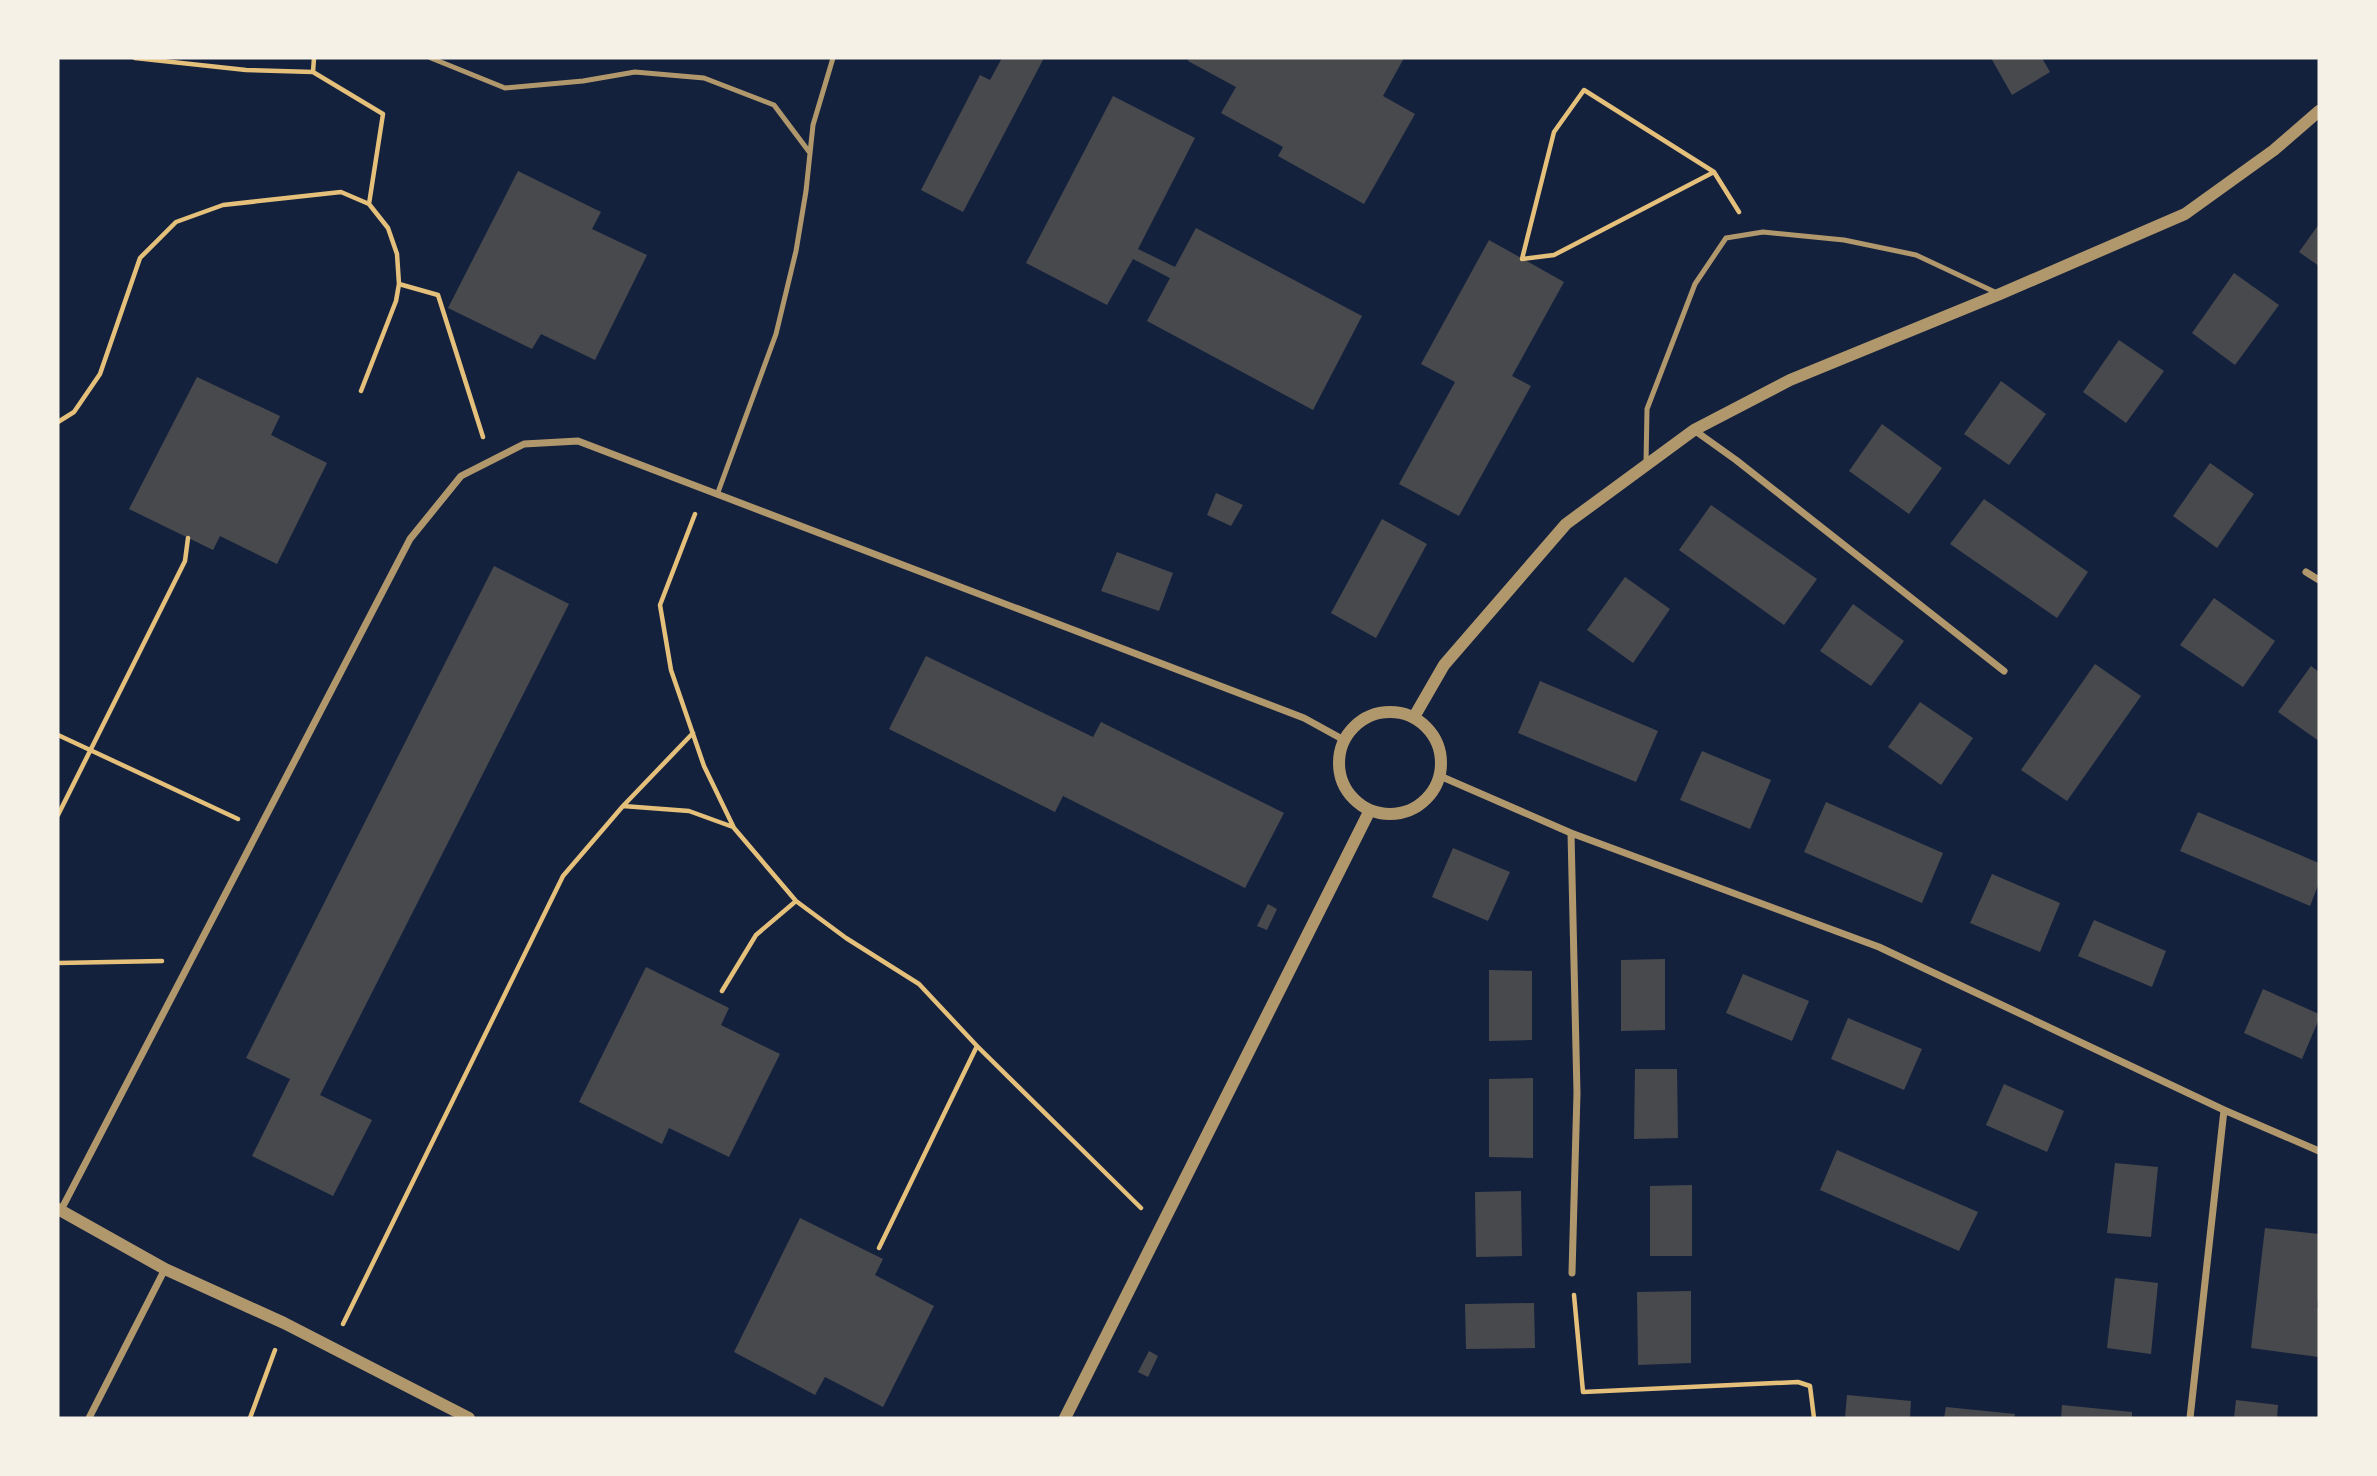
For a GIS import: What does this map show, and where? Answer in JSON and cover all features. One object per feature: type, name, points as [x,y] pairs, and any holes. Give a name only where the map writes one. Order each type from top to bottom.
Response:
[{"type":"street","points":[[1414,717],[1444,665],[1566,524],[1694,430],[1790,380],[2000,295],[2185,214],[2317,118]]},
{"type":"street","points":[[1694,430],[2004,671]]},
{"type":"street","points":[[468,1418],[284,1323],[165,1269],[59,1209],[411,539],[461,476],[524,444],[578,441],[1304,718],[1344,740]]},
{"type":"street","points":[[2306,572],[2319,580]]},
{"type":"street","points":[[1382,712],[1398,712],[1414,717],[1428,727],[1438,742],[1442,759],[1440,776],[1433,792],[1420,805],[1404,813],[1387,815],[1370,810],[1356,801],[1346,788],[1340,773],[1339,756],[1344,740],[1354,726],[1367,717],[1382,712]]},
{"type":"street","points":[[1440,776],[1571,833],[1879,947],[2224,1110],[2319,1151]]},
{"type":"street","points":[[1065,1418],[1370,810]]},
{"type":"street","points":[[1571,833],[1577,1093],[1572,1273]]},
{"type":"street","points":[[2190,1418],[2224,1110]]},
{"type":"street","points":[[89,1418],[165,1269]]},
{"type":"lane","points":[[431,58],[505,88],[583,82],[635,72],[704,78],[774,105],[810,153]]},
{"type":"lane","points":[[717,495],[776,334],[796,251],[813,125],[833,58]]},
{"type":"lane","points":[[1646,465],[1647,409],[1695,284],[1726,238],[1763,232],[1844,240],[1916,255],[2000,295]]},
{"type":"path","points":[[135,58],[246,70],[313,72],[383,114],[369,204]]},
{"type":"path","points":[[313,72],[314,58]]},
{"type":"path","points":[[1714,172],[1554,255],[1522,259],[1554,132],[1584,90],[1714,172],[1752,234]]},
{"type":"path","points":[[58,422],[74,412],[100,374],[140,258],[176,222],[223,205],[341,192],[369,204],[388,228],[397,254],[399,284],[396,301],[361,391]]},
{"type":"path","points":[[399,284],[438,295],[491,461]]},
{"type":"path","points":[[704,490],[660,605],[671,670],[704,766],[734,828],[796,901],[846,938],[919,984],[977,1046],[1161,1229]]},
{"type":"path","points":[[58,815],[185,561],[188,538]]},
{"type":"path","points":[[331,1347],[563,876],[623,806],[692,733]]},
{"type":"path","points":[[58,735],[259,829]]},
{"type":"path","points":[[623,806],[689,811],[734,828]]},
{"type":"path","points":[[723,990],[757,934],[796,901]]},
{"type":"path","points":[[58,963],[190,961]]},
{"type":"path","points":[[879,1248],[977,1046]]},
{"type":"path","points":[[1572,1273],[1583,1392],[1798,1382],[1810,1386],[1814,1418]]},
{"type":"path","points":[[250,1418],[284,1323]]},
{"type":"building","points":[[1002,58],[1044,58],[963,212],[921,190],[980,75],[990,80]]},
{"type":"building","points":[[1189,58],[1404,58],[1383,96],[1415,114],[1364,204],[1278,156],[1283,147],[1221,113],[1236,87],[1188,61]]},
{"type":"building","points":[[1991,58],[2042,58],[2050,72],[2012,95]]},
{"type":"building","points":[[1113,96],[1195,138],[1138,249],[1175,267],[1196,228],[1362,316],[1313,410],[1147,321],[1170,278],[1133,259],[1107,305],[1026,263]]},
{"type":"building","points":[[518,171],[601,212],[592,229],[647,255],[595,360],[541,334],[532,349],[448,308]]},
{"type":"building","points":[[2319,224],[2319,266],[2299,252]]},
{"type":"building","points":[[1489,240],[1564,282],[1512,376],[1531,386],[1459,516],[1399,484],[1455,382],[1421,364]]},
{"type":"building","points":[[2234,273],[2279,305],[2235,365],[2192,333]]},
{"type":"building","points":[[2119,340],[2164,371],[2126,423],[2083,392]]},
{"type":"building","points":[[197,377],[280,416],[271,435],[327,463],[277,564],[220,536],[213,550],[129,509]]},
{"type":"building","points":[[2001,381],[2046,414],[2009,465],[1964,434]]},
{"type":"building","points":[[1882,424],[1942,468],[1909,514],[1849,471]]},
{"type":"building","points":[[2210,463],[2254,494],[2217,548],[2173,516]]},
{"type":"building","points":[[1216,493],[1243,505],[1231,526],[1207,515]]},
{"type":"building","points":[[1984,499],[2088,572],[2057,618],[1950,544]]},
{"type":"building","points":[[1711,505],[1817,579],[1784,625],[1679,550]]},
{"type":"building","points":[[1382,519],[1427,544],[1376,638],[1331,613]]},
{"type":"building","points":[[1117,552],[1173,573],[1159,611],[1101,591]]},
{"type":"building","points":[[494,566],[569,604],[320,1095],[372,1120],[333,1196],[252,1156],[290,1079],[246,1058]]},
{"type":"building","points":[[1625,577],[1670,609],[1633,663],[1587,630]]},
{"type":"building","points":[[2214,598],[2275,641],[2243,687],[2180,645]]},
{"type":"building","points":[[1853,604],[1904,641],[1871,686],[1820,651]]},
{"type":"building","points":[[926,656],[1093,737],[1101,722],[1284,813],[1245,888],[1063,796],[1055,812],[889,729]]},
{"type":"building","points":[[2095,664],[2141,696],[2067,801],[2021,770]]},
{"type":"building","points":[[2311,666],[2319,672],[2319,741],[2278,712]]},
{"type":"building","points":[[1540,681],[1658,731],[1636,782],[1518,733]]},
{"type":"building","points":[[1920,702],[1973,738],[1941,785],[1888,747]]},
{"type":"building","points":[[1702,751],[1771,780],[1750,829],[1680,800]]},
{"type":"building","points":[[1826,802],[1943,853],[1922,903],[1804,852]]},
{"type":"building","points":[[2198,812],[2319,863],[2319,883],[2310,906],[2180,851]]},
{"type":"building","points":[[1453,848],[1510,872],[1488,921],[1432,897]]},
{"type":"building","points":[[1992,874],[2060,903],[2040,952],[1970,923]]},
{"type":"building","points":[[1268,904],[1277,909],[1267,930],[1257,926]]},
{"type":"building","points":[[2094,920],[2166,951],[2152,987],[2078,956]]},
{"type":"building","points":[[1665,959],[1665,1030],[1621,1031],[1621,960]]},
{"type":"building","points":[[646,967],[729,1008],[721,1025],[780,1054],[729,1157],[669,1128],[662,1144],[579,1102]]},
{"type":"building","points":[[1489,970],[1532,971],[1532,1040],[1489,1041]]},
{"type":"building","points":[[1743,974],[1809,1001],[1792,1041],[1726,1013]]},
{"type":"building","points":[[2263,989],[2319,1014],[2302,1059],[2244,1033]]},
{"type":"building","points":[[1848,1018],[1922,1049],[1904,1090],[1831,1059]]},
{"type":"building","points":[[1635,1069],[1677,1069],[1678,1138],[1634,1139]]},
{"type":"building","points":[[1533,1078],[1533,1158],[1489,1157],[1489,1079]]},
{"type":"building","points":[[2004,1084],[2064,1111],[2047,1152],[1986,1125]]},
{"type":"building","points":[[1837,1150],[1978,1212],[1959,1251],[1820,1190]]},
{"type":"building","points":[[2115,1163],[2158,1167],[2151,1237],[2107,1233]]},
{"type":"building","points":[[1692,1185],[1692,1256],[1650,1256],[1650,1186]]},
{"type":"building","points":[[1521,1191],[1522,1256],[1476,1257],[1475,1192]]},
{"type":"building","points":[[800,1218],[883,1259],[875,1275],[934,1306],[883,1407],[825,1377],[815,1395],[734,1352]]},
{"type":"building","points":[[2265,1228],[2319,1234],[2319,1357],[2251,1348]]},
{"type":"building","points":[[2115,1278],[2158,1283],[2151,1354],[2107,1348]]},
{"type":"building","points":[[1691,1291],[1691,1363],[1638,1365],[1637,1292]]},
{"type":"building","points":[[1534,1303],[1535,1348],[1466,1349],[1465,1304]]},
{"type":"building","points":[[1149,1351],[1158,1356],[1148,1377],[1138,1372]]},
{"type":"building","points":[[1847,1395],[1911,1401],[1910,1418],[1845,1418]]},
{"type":"building","points":[[2236,1400],[2278,1405],[2277,1418],[2234,1418]]},
{"type":"building","points":[[2062,1405],[2132,1412],[2132,1418],[2061,1418]]},
{"type":"building","points":[[1946,1407],[2015,1414],[2014,1418],[1944,1418]]}]
